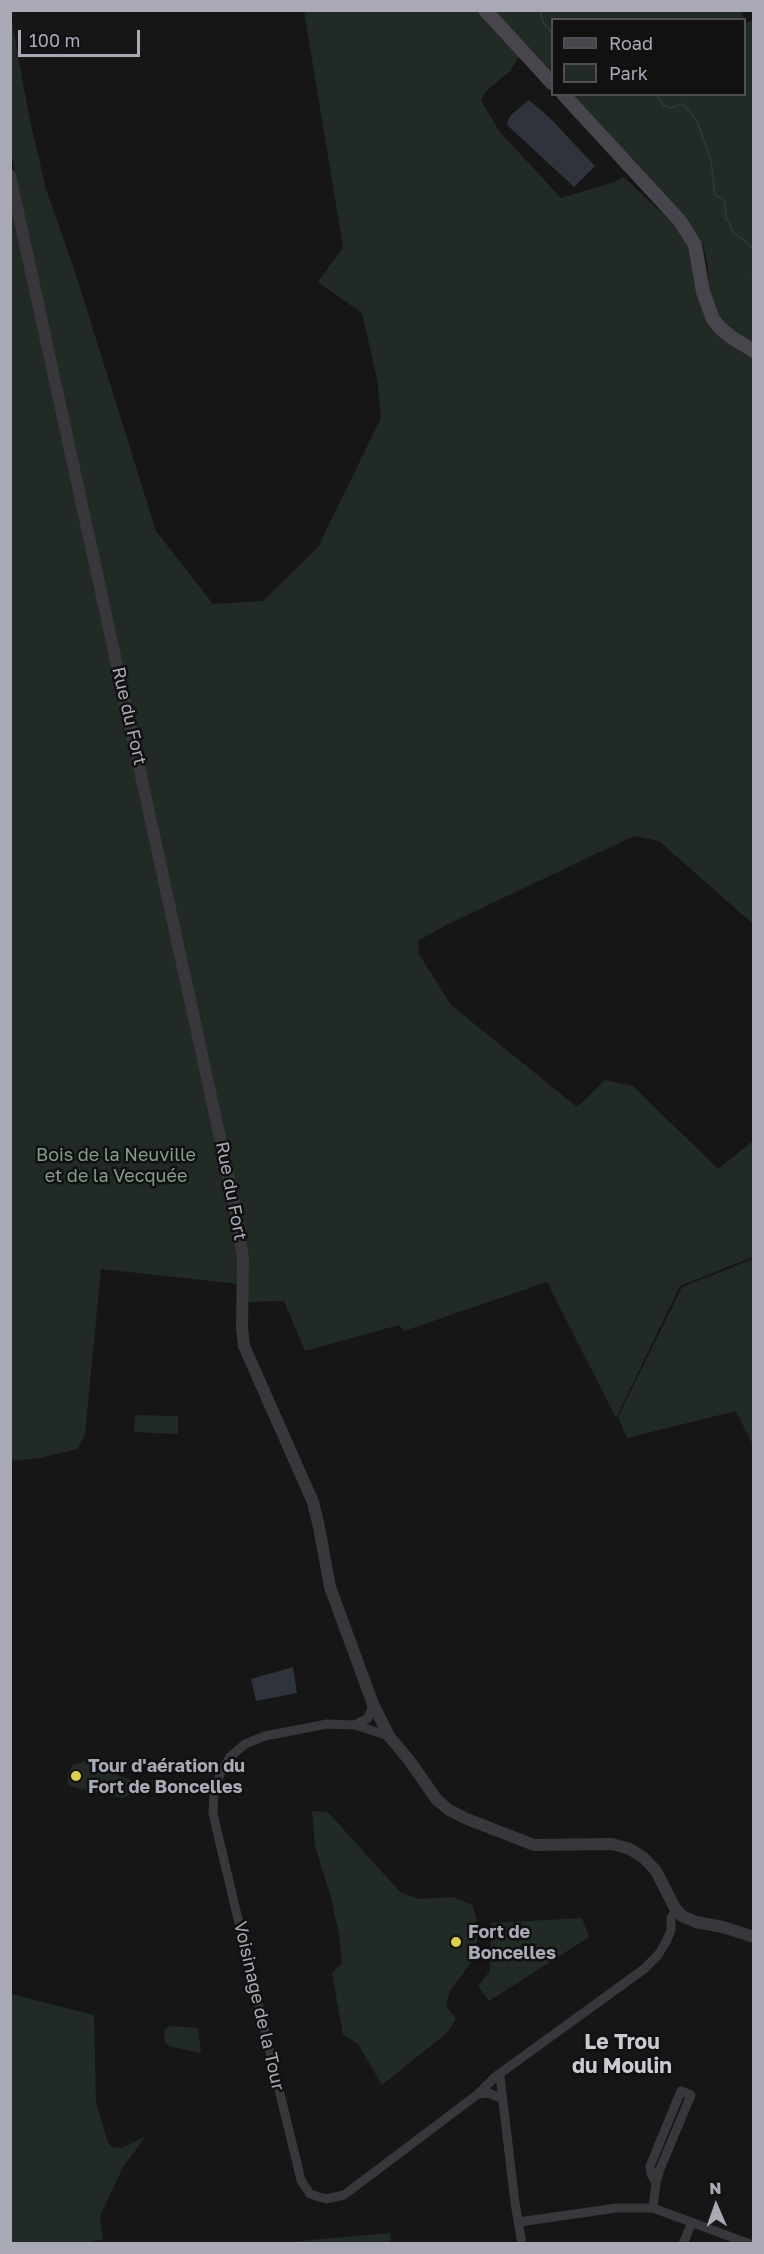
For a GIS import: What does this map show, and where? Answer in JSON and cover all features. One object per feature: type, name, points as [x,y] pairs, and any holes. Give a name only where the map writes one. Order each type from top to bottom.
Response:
[{"type":"main road","points":[[485,10],[551,82]]},
{"type":"main road","points":[[565,96],[680,220],[695,245],[703,292],[713,319],[731,337],[753,351]]},
{"type":"street","name":"Rue du Fort","points":[[10,175],[233,1197],[243,1258],[244,1346],[313,1502],[330,1587],[373,1704],[389,1736],[437,1800],[448,1810],[534,1845],[612,1844],[630,1849],[644,1858],[656,1871],[676,1910]]},
{"type":"street","points":[[355,1725],[368,1718],[373,1704]]},
{"type":"street","name":"Voisinage de la Tour","points":[[389,1736],[355,1725],[316,1725],[255,1739],[237,1750],[224,1765],[216,1782],[213,1799],[213,1814],[298,2169],[304,2187],[310,2193],[326,2199],[344,2195],[500,2076],[645,1970],[658,1955],[671,1929],[671,1918],[676,1910]]},
{"type":"street","points":[[676,1910],[689,1920],[723,1927],[753,1937]]},
{"type":"street","points":[[671,1929],[689,1920]]},
{"type":"street","points":[[500,2076],[522,2244]]},
{"type":"street","points":[[653,2208],[656,2183],[691,2095],[681,2091],[650,2166],[656,2183]]},
{"type":"street","points":[[478,2094],[489,2093],[502,2098]]},
{"type":"street","points":[[519,2222],[616,2208],[653,2208],[750,2244]]},
{"type":"street","points":[[683,2244],[692,2222]]},
{"type":"green space","points":[[741,10],[743,18],[551,18],[551,76],[491,11]]},
{"type":"green space","points":[[10,11],[29,116],[46,189],[77,278],[156,531],[213,604],[263,601],[318,547],[381,418],[377,379],[362,313],[318,282],[343,247],[304,11],[480,11],[520,55],[510,71],[486,91],[481,101],[500,132],[561,198],[624,177],[681,231],[729,342],[753,358],[753,924],[659,841],[634,836],[448,924],[418,941],[419,954],[451,1005],[577,1107],[605,1080],[633,1086],[718,1169],[753,1141],[753,1257],[680,1286],[616,1418],[547,1282],[404,1331],[399,1325],[305,1351],[284,1301],[246,1302],[246,1256],[11,153]]},
{"type":"green space","points":[[753,20],[753,346],[720,321],[709,295],[708,267],[703,244],[691,226],[570,96],[746,96],[746,23]]},
{"type":"green space","name":"Bois de la Neuville et de la Vecquée","points":[[10,197],[237,1238],[239,1284],[101,1269],[85,1435],[77,1449],[40,1458],[11,1461]]},
{"type":"green space","points":[[753,1259],[753,1445],[736,1411],[627,1438],[618,1417],[682,1287]]},
{"type":"green space","points":[[135,1415],[178,1416],[178,1434],[134,1432]]},
{"type":"green space","points":[[95,1761],[112,1773],[131,1780],[134,1789],[131,1794],[123,1798],[69,1786],[67,1780],[72,1765]]},
{"type":"green space","points":[[312,1811],[328,1812],[400,1892],[419,1899],[453,1897],[472,1905],[476,1916],[478,1953],[450,1991],[446,2006],[456,2019],[448,2032],[382,2085],[358,2044],[343,2035],[332,1973],[342,1963],[339,1934],[331,1897],[315,1846]]},
{"type":"green space","points":[[582,1918],[589,1937],[489,2001],[478,1986],[490,1971],[491,1923]]},
{"type":"green space","points":[[11,1994],[94,2015],[96,2102],[108,2143],[113,2147],[121,2148],[146,2136],[123,2167],[100,2216],[103,2239],[81,2244],[11,2243]]},
{"type":"green space","points":[[170,2026],[198,2028],[201,2051],[199,2053],[169,2046],[165,2042],[164,2030]]},
{"type":"green space","points":[[390,2233],[391,2243],[277,2243]]},
{"type":"shaded area","points":[[529,100],[551,119],[595,166],[574,187],[507,125],[512,114]]},
{"type":"shaded area","points":[[293,1667],[297,1693],[256,1701],[251,1679]]},
{"type":"waterway","points":[[540,10],[543,22],[551,32]]},
{"type":"waterway","points":[[657,96],[663,105],[669,108],[684,105],[697,121],[711,161],[715,195],[725,201],[726,220],[729,221],[733,233],[754,249]]},
{"type":"waterway","points":[[754,272],[752,277],[754,282]]},
{"type":"place","name":"Tour d'aération du Fort de Boncelles","points":[[76,1776]]},
{"type":"place","name":"Fort de Boncelles","points":[[456,1942]]},
{"type":"district","name":"Le Trou du Moulin","points":[[622,2054]]}]
